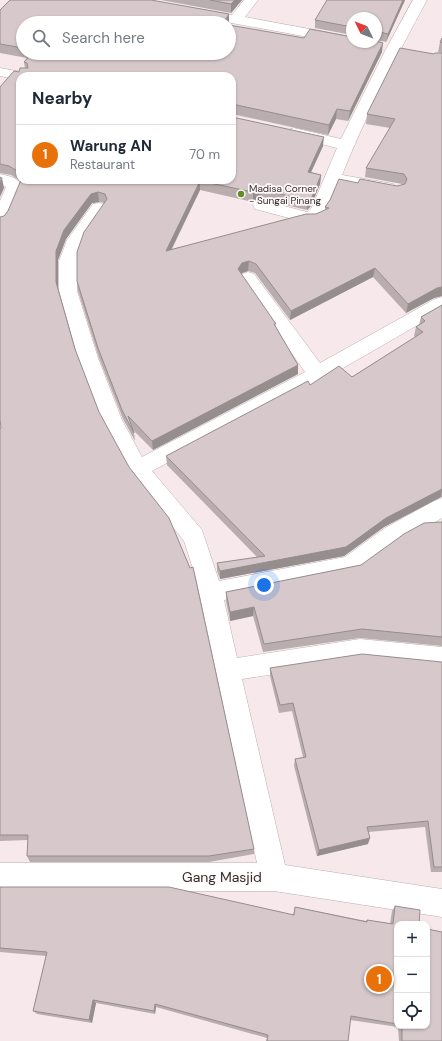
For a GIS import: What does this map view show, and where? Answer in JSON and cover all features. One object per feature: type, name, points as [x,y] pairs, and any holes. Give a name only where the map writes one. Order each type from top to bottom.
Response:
[{"type":"street","points":[[251,0],[236,20],[346,40]]},
{"type":"street","points":[[261,205],[308,218],[315,215],[320,210],[346,145],[392,49],[420,0]]},
{"type":"street","points":[[183,10],[215,16]]},
{"type":"street","points":[[0,72],[16,75]]},
{"type":"street","points":[[278,130],[346,145]]},
{"type":"street","points":[[333,178],[396,189]]},
{"type":"street","points":[[0,180],[8,181],[14,185],[14,189],[0,220]]},
{"type":"street","points":[[99,208],[76,240],[68,261],[68,291],[88,358],[112,420],[138,469],[194,537],[210,593],[274,877]]},
{"type":"street","points":[[248,278],[317,374]]},
{"type":"street","points":[[138,469],[317,374],[442,303]]},
{"type":"street","points":[[210,593],[351,566],[394,535],[442,507]]},
{"type":"street","points":[[228,670],[360,650],[442,658]]},
{"type":"street","name":"Gang Masjid","points":[[0,877],[274,877],[442,903]]},
{"type":"building","points":[[10,0],[151,0],[229,14],[228,16],[16,16],[16,47],[0,44],[0,10]]},
{"type":"building","points":[[210,0],[235,0],[231,4]]},
{"type":"building","points":[[327,0],[403,0],[388,34],[382,32],[382,12],[346,12],[346,26],[315,20]]},
{"type":"building","points":[[236,26],[304,38],[310,29],[346,36],[346,48],[381,48],[350,111],[337,109],[329,125],[236,105],[236,72],[19,72],[20,68],[28,68],[27,63],[24,62],[26,60],[236,60]]},
{"type":"building","points":[[400,48],[434,54],[442,53],[442,287],[437,288],[408,304],[375,268],[291,311],[256,264],[249,261],[242,263],[238,269],[276,324],[274,324],[298,365],[152,441],[128,416],[134,433],[122,410],[98,348],[77,281],[77,252],[84,232],[107,199],[105,194],[98,192],[91,194],[64,230],[56,251],[56,282],[75,349],[99,412],[129,467],[169,518],[190,568],[193,567],[254,849],[209,856],[27,856],[28,835],[0,835],[0,217],[4,216],[8,211],[19,184],[199,184],[166,251],[306,214],[316,214],[329,208],[325,207],[330,200],[339,179],[358,183],[360,179],[397,186],[405,184],[407,179],[404,174],[366,168],[395,119],[367,114]]},
{"type":"building","points":[[14,71],[19,72],[16,72],[16,170],[9,166],[0,164],[0,87]]},
{"type":"building","points":[[236,118],[324,137],[308,172],[321,175],[312,197],[307,201],[262,189],[255,190],[253,192],[214,184],[236,184]]},
{"type":"building","points":[[442,305],[442,489],[386,518],[346,547],[220,571],[217,563],[265,556],[166,456],[308,381],[310,385],[339,366],[352,377],[423,332],[416,327],[425,321],[421,317]]},
{"type":"building","points":[[442,522],[442,637],[362,629],[264,644],[254,607],[230,612],[226,592],[361,565],[404,534],[424,523]]},
{"type":"building","points":[[362,654],[442,662],[442,867],[434,867],[428,821],[367,827],[370,838],[319,850],[295,759],[306,757],[293,703],[280,705],[270,668]]},
{"type":"building","points":[[0,887],[169,887],[294,915],[295,907],[367,922],[367,920],[393,924],[395,906],[420,910],[419,921],[394,921],[394,1023],[351,1016],[348,1041],[267,1041],[268,1035],[155,1004],[154,1011],[93,1000],[89,1020],[33,1011],[47,952],[0,948]]},
{"type":"building","points":[[430,930],[442,932],[442,1041],[402,1041],[402,1029],[430,1029]]},
{"type":"place","name":"Madisa Corner - Sungai Pinang","points":[[241,194]]},
{"type":"place","name":"Warung AN","points":[[379,979]]}]
